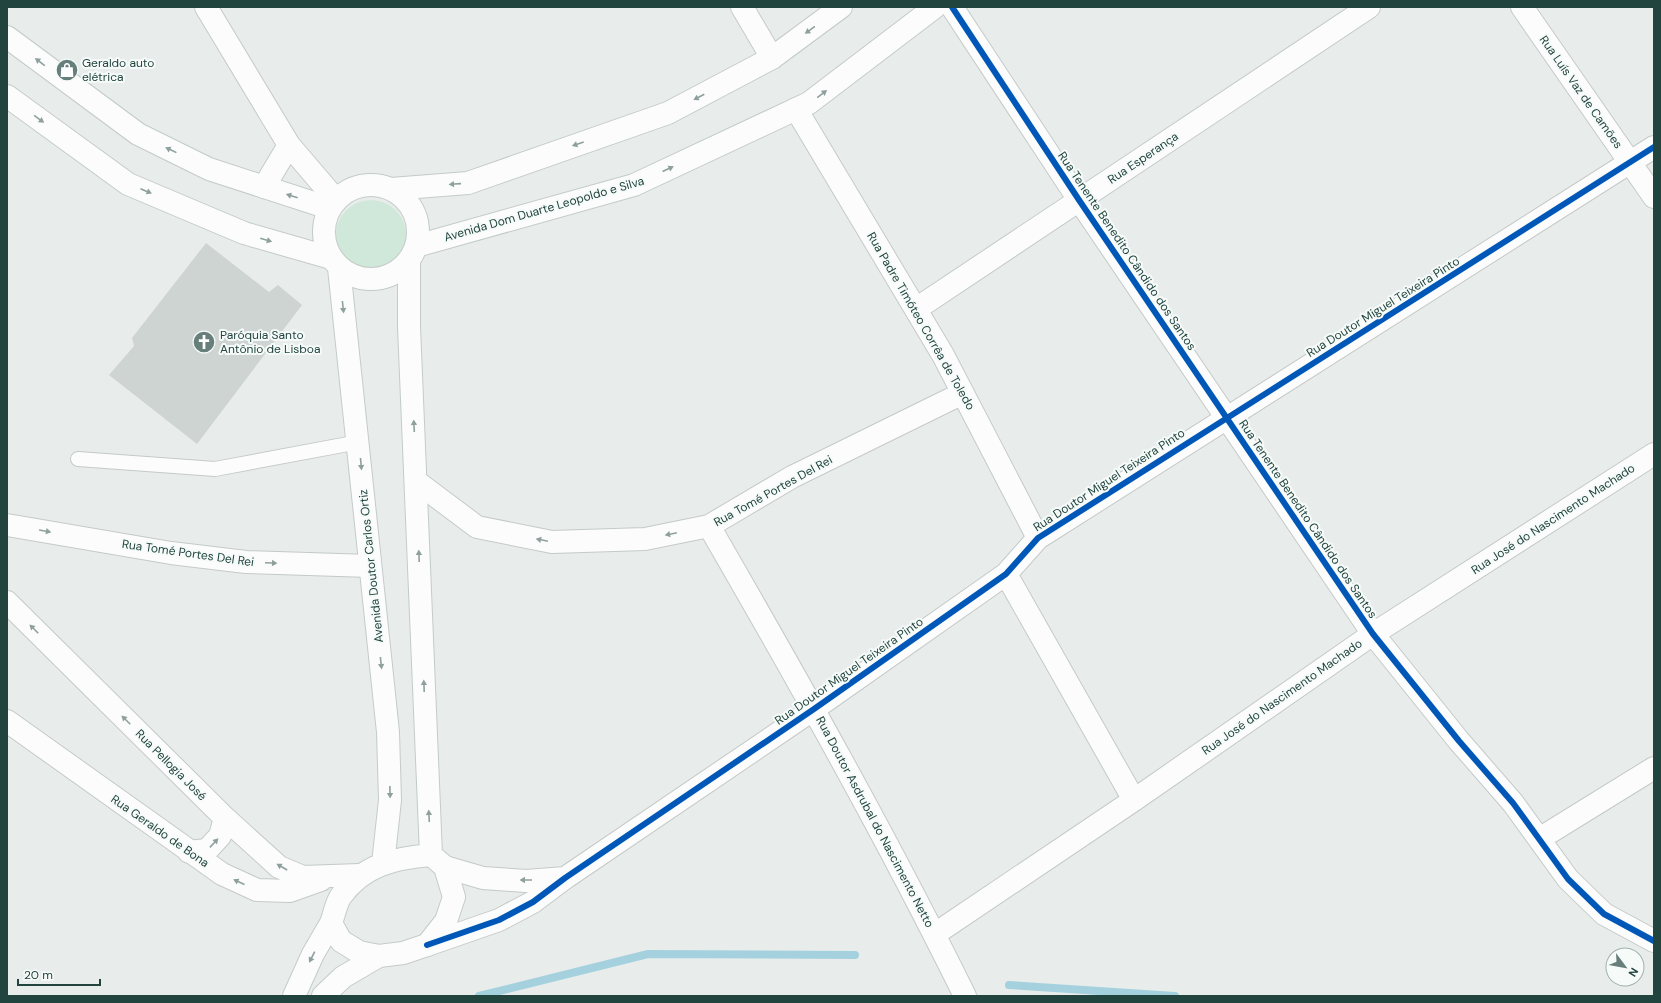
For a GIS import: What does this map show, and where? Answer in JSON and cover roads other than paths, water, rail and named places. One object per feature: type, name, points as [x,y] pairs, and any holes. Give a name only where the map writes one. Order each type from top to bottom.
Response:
[{"type":"street","points":[[206,7],[289,145],[332,204]]},
{"type":"street","points":[[742,7],[772,58]]},
{"type":"street","points":[[335,263],[325,247],[323,237],[325,217],[332,204],[354,188],[366,185],[378,185],[391,188],[468,183],[668,113],[772,58],[841,7]]},
{"type":"street","name":"Avenida Dom Duarte Leopoldo e Silva","points":[[413,253],[634,185],[810,103],[935,7]]},
{"type":"street","name":"Rua Tenente Benedito Cândido dos Santos","points":[[952,7],[1079,200],[1373,634],[1458,741],[1513,803],[1568,879],[1604,914],[1654,941]]},
{"type":"street","name":"Rua Esperança","points":[[916,309],[1369,7]]},
{"type":"street","name":"Rua Luís Vaz de Camões","points":[[1522,7],[1654,197]]},
{"type":"street","points":[[7,37],[138,134],[209,169],[264,187],[332,204]]},
{"type":"street","points":[[7,96],[128,184],[244,233],[335,263],[352,276],[367,280],[383,278],[398,272],[413,253]]},
{"type":"street","name":"Rua Padre Timóteo Corrêa de Toledo","points":[[796,109],[916,309],[963,393],[1038,538]]},
{"type":"street","points":[[264,187],[289,145]]},
{"type":"street","name":"Rua Doutor Miguel Teixeira Pinto","points":[[426,945],[499,920],[533,902],[565,878],[814,709],[1006,574],[1038,538],[1654,147]]},
{"type":"street","points":[[332,923],[341,941],[359,952],[379,956],[402,954],[426,945],[446,921],[454,896],[438,861],[417,482],[409,327],[413,253],[419,232],[411,206],[402,196],[391,188]]},
{"type":"street","name":"Avenida Doutor Carlos Ortiz","points":[[335,263],[359,442],[370,566],[388,732],[390,800],[383,864]]},
{"type":"street","name":"Rua Tomé Portes Del Rei","points":[[417,482],[477,527],[552,542],[645,539],[709,526],[792,477],[963,393]]},
{"type":"street","name":"Rua José do Nascimento Machado","points":[[934,934],[1134,800],[1373,634],[1654,454]]},
{"type":"street","name":"Rua Tomé Portes Del Rei","points":[[7,524],[171,553],[246,562],[370,566]]},
{"type":"street","name":"Rua Doutor Asdrubal do Nascimento Netto","points":[[709,526],[814,709],[934,934],[965,996]]},
{"type":"street","points":[[1006,574],[1134,800]]},
{"type":"street","name":"Rua Pellogia José","points":[[7,602],[225,818],[279,867],[303,877],[360,875]]},
{"type":"street","name":"Rua Geraldo de Bona","points":[[7,721],[189,852],[222,874],[257,890],[290,891],[330,877]]},
{"type":"street","points":[[1539,840],[1654,768]]},
{"type":"street","points":[[189,852],[207,850],[220,836],[225,818]]},
{"type":"street","points":[[294,996],[313,954],[332,923],[340,897],[360,875],[383,864],[401,858],[438,861]]},
{"type":"street","name":"Rua Doutor Miguel Teixeira Pinto","points":[[438,861],[483,878],[526,881],[565,878]]},
{"type":"street","points":[[323,996],[342,976],[379,956]]},
{"type":"lane","points":[[78,459],[215,469],[359,442]]},
{"type":"waterway","points":[[479,996],[648,954],[855,955]]},
{"type":"waterway","points":[[1009,985],[1175,996]]},
{"type":"place","name":"Geraldo auto elétrica","points":[[67,70]]},
{"type":"place","name":"Paróquia Santo Antônio de Lisboa","points":[[204,342]]}]
